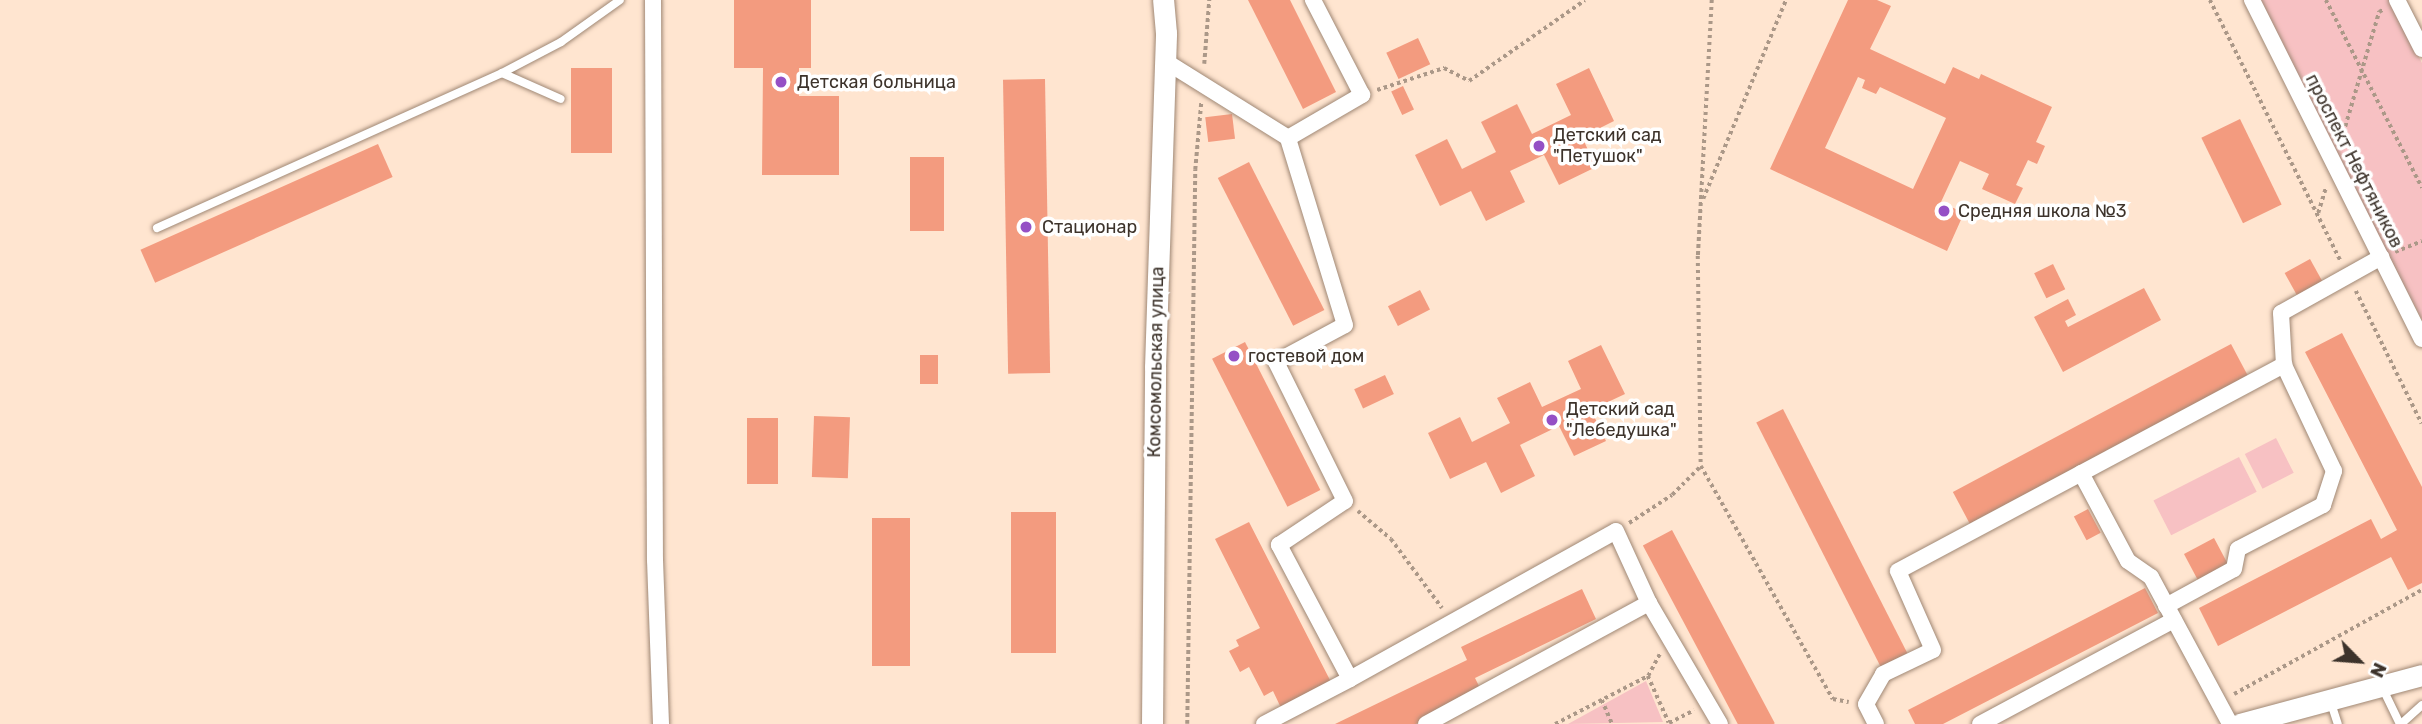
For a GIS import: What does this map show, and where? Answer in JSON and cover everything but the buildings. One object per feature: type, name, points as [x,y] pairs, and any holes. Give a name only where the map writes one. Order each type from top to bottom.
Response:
[{"type":"street","points":[[653,0],[655,533],[661,724]]},
{"type":"street","name":"Комсомольская улица","points":[[1152,724],[1155,367],[1165,61],[1163,0]]},
{"type":"street","points":[[1288,138],[1362,95],[1313,0]]},
{"type":"street","name":"проспект Нефтяников","points":[[2252,0],[2422,339]]},
{"type":"street","points":[[2397,0],[2422,48]]},
{"type":"street","points":[[1165,61],[1288,138],[1345,325],[1276,362],[1345,501],[1279,545],[1350,680]]},
{"type":"street","points":[[1980,724],[2170,613],[2234,569],[2238,550],[2323,505],[2334,471],[2284,365],[2281,313],[2381,257]]},
{"type":"street","points":[[1876,724],[1866,704],[1883,674],[1933,650],[1898,571],[2284,365]]},
{"type":"street","points":[[2081,473],[2128,561],[2151,577],[2230,724]]},
{"type":"street","points":[[1264,724],[1350,680],[1616,531],[1649,603],[1720,724]]},
{"type":"street","points":[[1426,724],[1649,603]]},
{"type":"street","points":[[2240,724],[2268,720],[2329,699],[2421,676]]},
{"type":"lane","points":[[157,228],[502,73],[561,42],[620,0]]},
{"type":"lane","points":[[502,73],[561,99]]},
{"type":"lane","points":[[2382,687],[2400,724],[2422,705]]},
{"type":"lane","points":[[2329,699],[2338,724]]},
{"type":"path","points":[[1187,724],[1195,170],[1209,0]]},
{"type":"path","points":[[1362,95],[1444,68],[1469,81],[1585,0]]},
{"type":"path","points":[[1712,0],[1701,204],[1702,466],[1832,699],[1866,704]]},
{"type":"path","points":[[1701,204],[1786,0]]},
{"type":"path","points":[[2210,0],[2422,424]]},
{"type":"path","points":[[2326,0],[2422,188]]},
{"type":"path","points":[[2318,215],[2379,12],[2397,0]]},
{"type":"path","points":[[2381,257],[2422,241]]},
{"type":"path","points":[[1616,531],[1672,495],[1702,466]]},
{"type":"path","points":[[1345,501],[1391,539],[1453,622]]},
{"type":"path","points":[[2218,702],[2422,590]]},
{"type":"path","points":[[1555,724],[1648,676],[1657,654],[1674,645]]},
{"type":"path","points":[[1648,676],[1668,724],[1707,703]]},
{"type":"path","points":[[1602,700],[1612,724]]},
{"type":"path","points":[[1568,717],[1571,724]]},
{"type":"shaded area","points":[[2257,0],[2390,0],[2422,63],[2422,320]]},
{"type":"shaded area","points":[[2276,438],[2294,473],[2263,489],[2245,454]]},
{"type":"shaded area","points":[[2239,457],[2257,492],[2171,535],[2153,501]]},
{"type":"shaded area","points":[[1646,681],[1663,722],[1568,724]]},
{"type":"place","name":"Детская больница","points":[[781,82]]},
{"type":"place","name":"Детский сад \"Петушок\"","points":[[1539,146]]},
{"type":"place","name":"Средняя школа №3","points":[[1944,211]]},
{"type":"place","name":"Стационар","points":[[1026,227]]},
{"type":"place","name":"гостевой дом","points":[[1234,356]]},
{"type":"place","name":"Детский сад \"Лебедушка\"","points":[[1552,420]]}]
